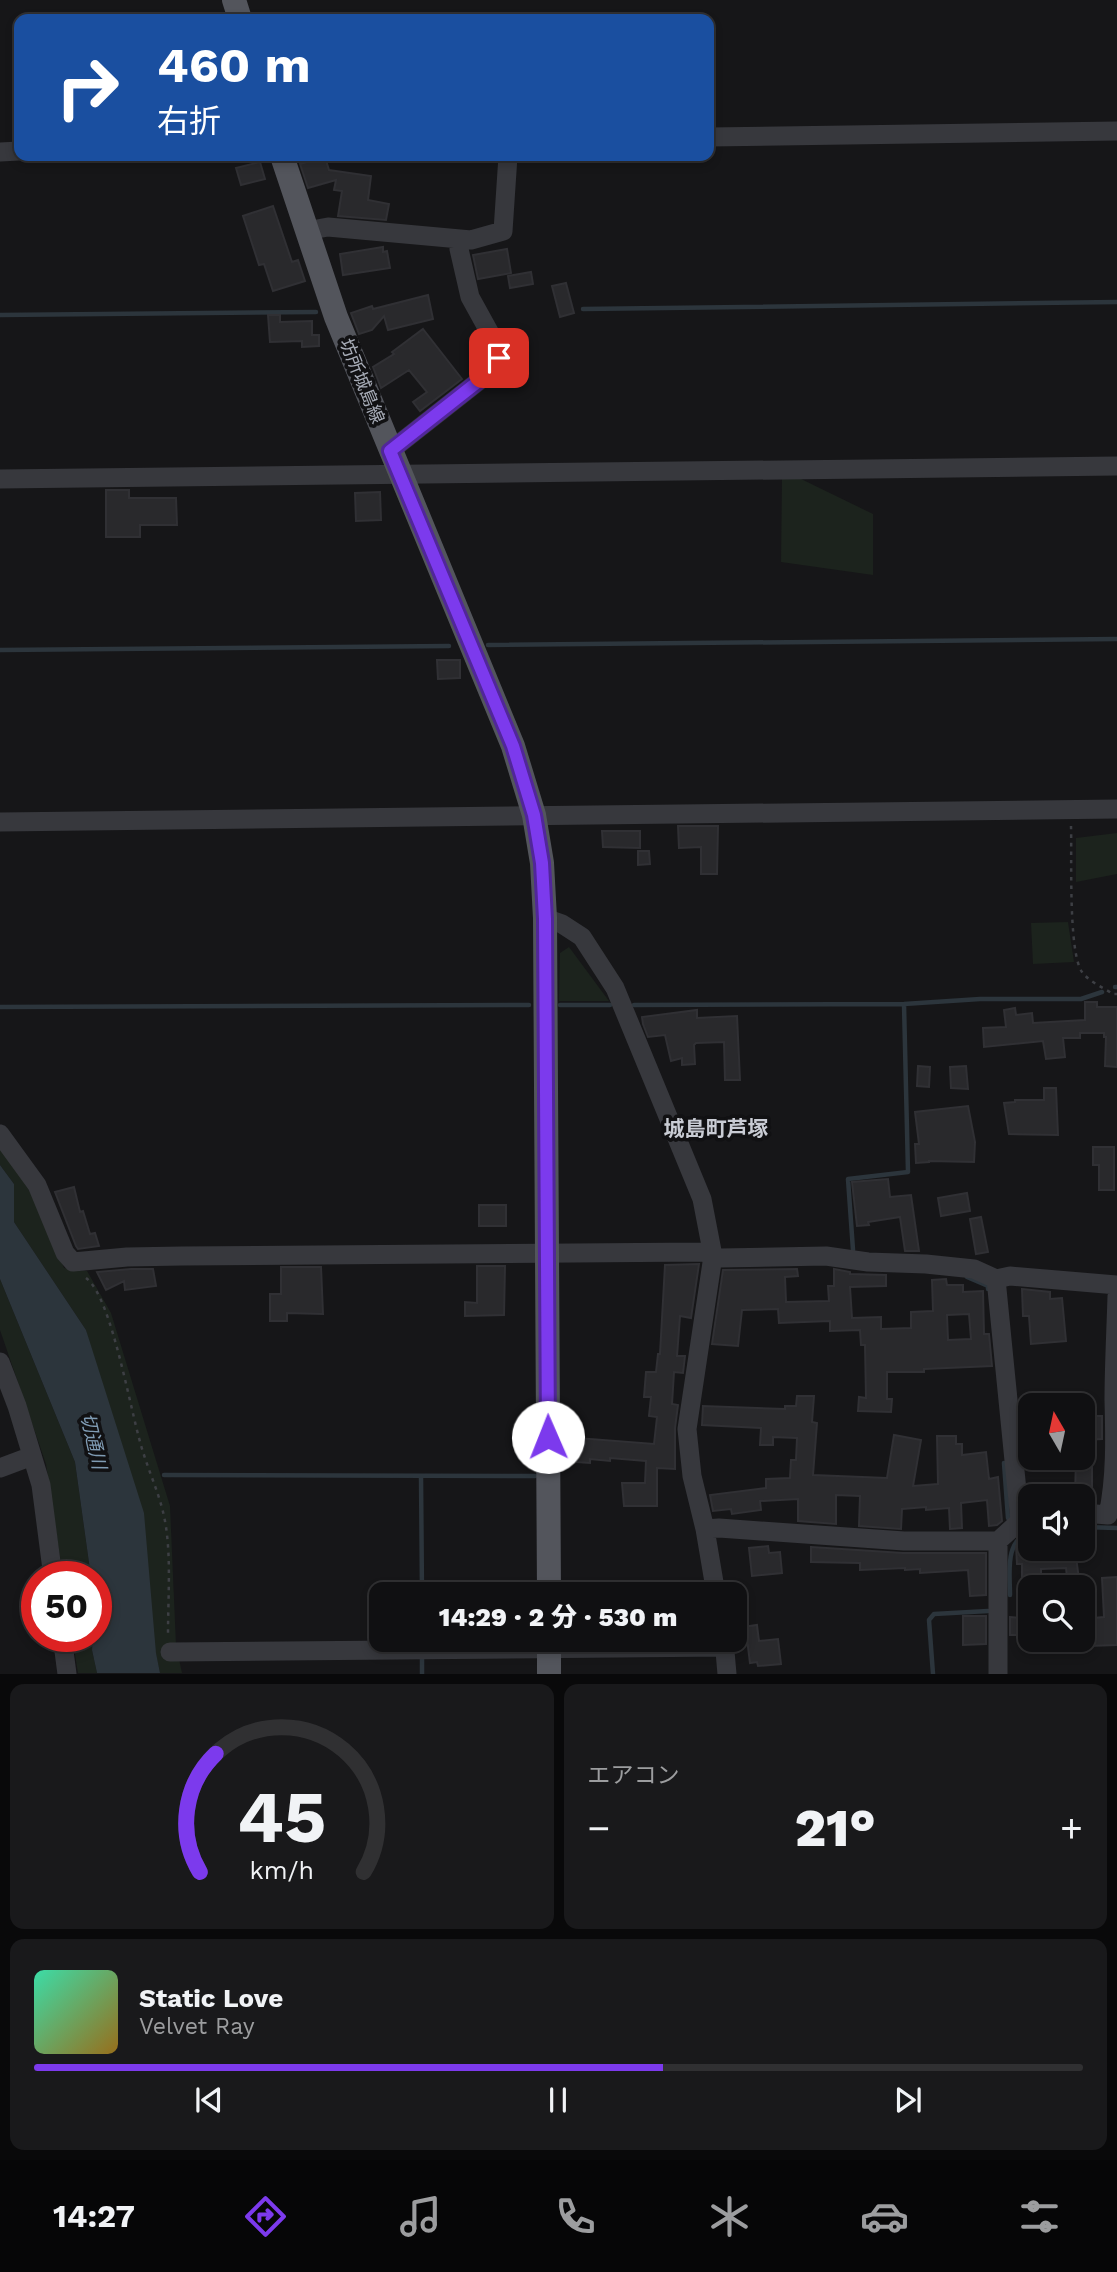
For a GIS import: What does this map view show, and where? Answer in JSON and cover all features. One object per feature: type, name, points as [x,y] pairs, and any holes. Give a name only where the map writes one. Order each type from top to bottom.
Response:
[{"type":"main road","name":"坊所城島線","points":[[284,161],[336,317],[513,746],[534,815],[542,863],[545,919],[549,1582]]},
{"type":"main road","points":[[549,1652],[549,1674]]},
{"type":"street","points":[[714,137],[1117,131]]},
{"type":"street","points":[[306,230],[328,227],[471,240],[503,231],[509,161]]},
{"type":"street","points":[[390,451],[494,369],[499,358],[497,346],[470,297],[459,249],[460,239]]},
{"type":"street","points":[[0,479],[1117,466]]},
{"type":"street","points":[[0,822],[1117,809]]},
{"type":"street","points":[[545,919],[562,923],[582,937],[615,988],[702,1199],[713,1256],[688,1429],[692,1476],[714,1582]]},
{"type":"street","points":[[0,1134],[37,1185],[65,1253],[73,1262],[182,1255],[703,1252],[720,1258],[825,1255],[868,1262],[974,1269],[996,1279],[1010,1276],[1117,1285]]},
{"type":"street","points":[[996,1279],[1021,1484]]},
{"type":"street","points":[[1112,1517],[1117,1296]]},
{"type":"street","points":[[0,1362],[17,1406],[41,1485],[51,1561]]},
{"type":"street","points":[[0,1468],[32,1455]]},
{"type":"street","points":[[705,1529],[904,1541],[998,1541],[1018,1525]]},
{"type":"street","points":[[998,1541],[998,1674]]},
{"type":"street","points":[[170,1652],[369,1648]]},
{"type":"street","points":[[64,1652],[67,1674]]},
{"type":"street","points":[[725,1652],[727,1674]]},
{"type":"path","points":[[1071,810],[1076,956],[1083,973],[1113,994],[1117,994]]},
{"type":"path","points":[[73,1262],[79,1273],[91,1282],[108,1317],[144,1454],[162,1501],[167,1531],[170,1652]]},
{"type":"shaded area","points":[[797,477],[873,514],[873,575],[781,562],[782,478]]},
{"type":"shaded area","points":[[1117,833],[1117,874],[1076,882],[1076,838]]},
{"type":"shaded area","points":[[1068,922],[1074,962],[1033,964],[1031,923]]},
{"type":"shaded area","points":[[569,947],[609,1001],[559,1001],[560,953]]},
{"type":"shaded area","points":[[0,1146],[32,1189],[64,1268],[87,1271],[111,1313],[170,1506],[176,1645],[182,1673],[160,1673],[86,1330],[14,1222],[14,1184],[0,1165]]},
{"type":"shaded area","points":[[0,1279],[75,1462],[89,1561],[61,1561],[46,1464],[0,1330]]},
{"type":"shaded area","points":[[75,1652],[92,1652],[97,1673],[78,1673]]},
{"type":"water","name":"切通川","points":[[0,1165],[14,1184],[14,1222],[86,1330],[144,1513],[160,1673],[97,1673],[92,1652],[112,1652],[112,1561],[89,1561],[75,1462],[0,1279]]},
{"type":"building","points":[[326,161],[329,170],[371,176],[368,200],[389,204],[386,220],[338,216],[342,191],[334,190],[336,180],[308,188],[300,164]]},
{"type":"building","points":[[260,162],[265,179],[241,185],[236,168]]},
{"type":"building","points":[[273,206],[292,262],[298,260],[305,281],[273,291],[264,264],[259,265],[243,216]]},
{"type":"building","points":[[383,247],[383,252],[387,251],[390,268],[343,275],[340,254]]},
{"type":"building","points":[[507,249],[511,273],[478,279],[473,255]]},
{"type":"building","points":[[531,272],[533,284],[510,288],[508,276]]},
{"type":"building","points":[[566,283],[574,313],[560,317],[552,286]]},
{"type":"building","points":[[428,295],[433,319],[388,330],[384,316],[372,330],[359,334],[351,313]]},
{"type":"building","points":[[268,315],[280,315],[280,322],[312,321],[312,335],[319,335],[319,346],[302,347],[302,341],[270,342]]},
{"type":"building","points":[[423,329],[462,379],[420,411],[413,402],[427,392],[409,370],[381,388],[373,367],[394,354],[392,352]]},
{"type":"building","points":[[106,490],[129,490],[129,498],[176,498],[177,525],[140,525],[140,537],[106,537]]},
{"type":"building","points":[[380,492],[381,520],[356,521],[355,493]]},
{"type":"building","points":[[437,660],[460,660],[460,678],[438,679]]},
{"type":"building","points":[[678,826],[718,826],[717,874],[701,874],[701,847],[679,848]]},
{"type":"building","points":[[602,831],[640,831],[640,848],[603,847]]},
{"type":"building","points":[[638,851],[649,851],[650,864],[638,865]]},
{"type":"building","points":[[1085,1002],[1097,1002],[1097,1007],[1117,1007],[1117,1067],[1105,1066],[1104,1033],[1080,1033],[1080,1038],[1063,1038],[1065,1057],[1046,1059],[1043,1041],[984,1047],[983,1028],[1006,1027],[1004,1010],[1015,1008],[1016,1015],[1032,1013],[1033,1023],[1085,1020]]},
{"type":"building","points":[[697,1010],[697,1018],[737,1016],[740,1080],[725,1080],[724,1042],[696,1043],[695,1064],[682,1065],[682,1058],[671,1061],[665,1035],[648,1037],[642,1017]]},
{"type":"building","points":[[918,1066],[930,1067],[929,1087],[917,1086]]},
{"type":"building","points":[[966,1066],[968,1089],[951,1088],[950,1067]]},
{"type":"building","points":[[1044,1088],[1056,1088],[1058,1135],[1009,1134],[1004,1103],[1015,1100],[1044,1100]]},
{"type":"building","points":[[968,1106],[975,1142],[974,1162],[916,1163],[915,1144],[919,1144],[915,1112]]},
{"type":"building","points":[[1093,1147],[1114,1147],[1114,1190],[1099,1190],[1099,1165],[1093,1165]]},
{"type":"building","points":[[888,1179],[890,1197],[911,1195],[919,1251],[905,1251],[900,1217],[857,1226],[852,1182]]},
{"type":"building","points":[[74,1187],[80,1212],[83,1211],[90,1234],[95,1233],[99,1246],[78,1249],[76,1246],[55,1192]]},
{"type":"building","points":[[967,1193],[970,1211],[941,1216],[938,1198]]},
{"type":"building","points":[[479,1205],[506,1205],[506,1226],[479,1226]]},
{"type":"building","points":[[981,1217],[988,1252],[976,1254],[970,1219]]},
{"type":"building","points":[[699,1264],[691,1318],[680,1316],[677,1356],[685,1356],[683,1373],[674,1372],[672,1404],[678,1405],[675,1469],[657,1468],[657,1506],[624,1506],[622,1483],[645,1483],[646,1461],[610,1458],[610,1461],[590,1459],[590,1463],[577,1462],[578,1438],[654,1444],[657,1417],[649,1416],[651,1397],[644,1397],[646,1372],[656,1372],[660,1354],[665,1265]]},
{"type":"building","points":[[477,1266],[505,1266],[504,1315],[465,1316],[465,1302],[477,1303]]},
{"type":"building","points":[[281,1267],[321,1267],[323,1314],[287,1313],[287,1321],[270,1321],[270,1294],[281,1294]]},
{"type":"building","points":[[153,1269],[156,1286],[125,1290],[124,1281],[106,1290],[97,1272]]},
{"type":"building","points":[[797,1269],[798,1276],[785,1277],[786,1302],[829,1301],[828,1286],[834,1286],[834,1269],[850,1274],[886,1275],[886,1286],[850,1287],[852,1318],[881,1317],[881,1329],[911,1328],[911,1312],[933,1311],[932,1280],[946,1279],[947,1285],[963,1285],[963,1292],[983,1291],[984,1334],[989,1334],[992,1366],[924,1369],[924,1372],[887,1372],[887,1399],[892,1399],[891,1412],[858,1411],[859,1397],[866,1398],[865,1345],[861,1345],[860,1330],[830,1331],[830,1321],[779,1323],[778,1309],[742,1310],[738,1346],[712,1344],[723,1270]],"holes":[[[969,1314],[971,1339],[948,1340],[947,1315]]]},
{"type":"building","points":[[1022,1289],[1050,1292],[1050,1299],[1062,1298],[1066,1341],[1031,1344],[1029,1316],[1023,1316]]},
{"type":"building","points":[[797,1396],[814,1396],[812,1422],[817,1423],[813,1475],[887,1478],[894,1435],[921,1440],[913,1486],[938,1484],[937,1436],[956,1436],[956,1444],[962,1444],[962,1455],[986,1452],[989,1479],[998,1477],[1002,1521],[989,1526],[987,1500],[961,1503],[962,1528],[950,1529],[949,1508],[926,1510],[926,1507],[902,1509],[901,1529],[859,1526],[860,1496],[836,1495],[836,1524],[798,1521],[798,1499],[760,1501],[761,1510],[732,1514],[731,1509],[713,1511],[710,1495],[766,1488],[766,1479],[790,1478],[791,1460],[796,1460],[797,1438],[773,1437],[773,1445],[760,1445],[761,1428],[702,1425],[703,1406],[785,1409],[785,1406],[796,1406]]},
{"type":"building","points":[[1096,1416],[1102,1416],[1102,1439],[1096,1439]]},
{"type":"building","points":[[1076,1470],[1092,1470],[1092,1484],[1075,1484]]},
{"type":"building","points":[[768,1546],[769,1553],[780,1552],[782,1573],[752,1576],[749,1548]]},
{"type":"building","points":[[1018,1546],[1018,1561],[1077,1561],[1078,1575],[1067,1575],[1066,1568],[1041,1569],[1041,1575],[1022,1575],[1022,1564],[1017,1564]]},
{"type":"building","points":[[811,1547],[903,1553],[986,1553],[986,1595],[970,1596],[968,1570],[920,1573],[920,1569],[905,1568],[860,1570],[860,1563],[811,1562]]},
{"type":"building","points":[[1117,1577],[1117,1645],[1095,1646],[1095,1618],[1104,1617],[1102,1578]]},
{"type":"building","points":[[963,1616],[986,1616],[986,1644],[963,1645]]},
{"type":"building","points":[[1010,1617],[1018,1618],[1018,1635],[1010,1635]]},
{"type":"building","points":[[757,1625],[759,1641],[778,1639],[781,1664],[758,1666],[757,1662],[750,1663],[747,1626]]},
{"type":"waterway","points":[[583,309],[1117,302]]},
{"type":"waterway","points":[[0,315],[316,312]]},
{"type":"waterway","points":[[488,645],[1117,639]]},
{"type":"waterway","points":[[0,650],[449,646]]},
{"type":"waterway","points":[[634,1005],[904,1004],[980,999],[1081,999],[1102,992]]},
{"type":"waterway","points":[[853,1250],[848,1179],[908,1172],[904,1004]]},
{"type":"waterway","points":[[0,1007],[529,1005]]},
{"type":"waterway","points":[[560,1005],[610,1005]]},
{"type":"waterway","points":[[967,1277],[988,1286],[988,1289]]},
{"type":"waterway","points":[[1004,1463],[1008,1518]]},
{"type":"waterway","points":[[164,1475],[535,1476]]},
{"type":"waterway","points":[[421,1476],[422,1582]]},
{"type":"waterway","points":[[1095,1527],[1117,1528]]},
{"type":"waterway","points":[[1010,1595],[1010,1558],[1018,1540]]},
{"type":"waterway","points":[[933,1674],[929,1620],[934,1614],[988,1611]]},
{"type":"waterway","points":[[422,1656],[422,1674]]},
{"type":"district","name":"城島町芦塚","points":[[716,1129]]},
{"type":"route","points":[[499,358],[494,369],[390,451],[513,746],[534,815],[542,863],[545,919],[548,1437]]}]
